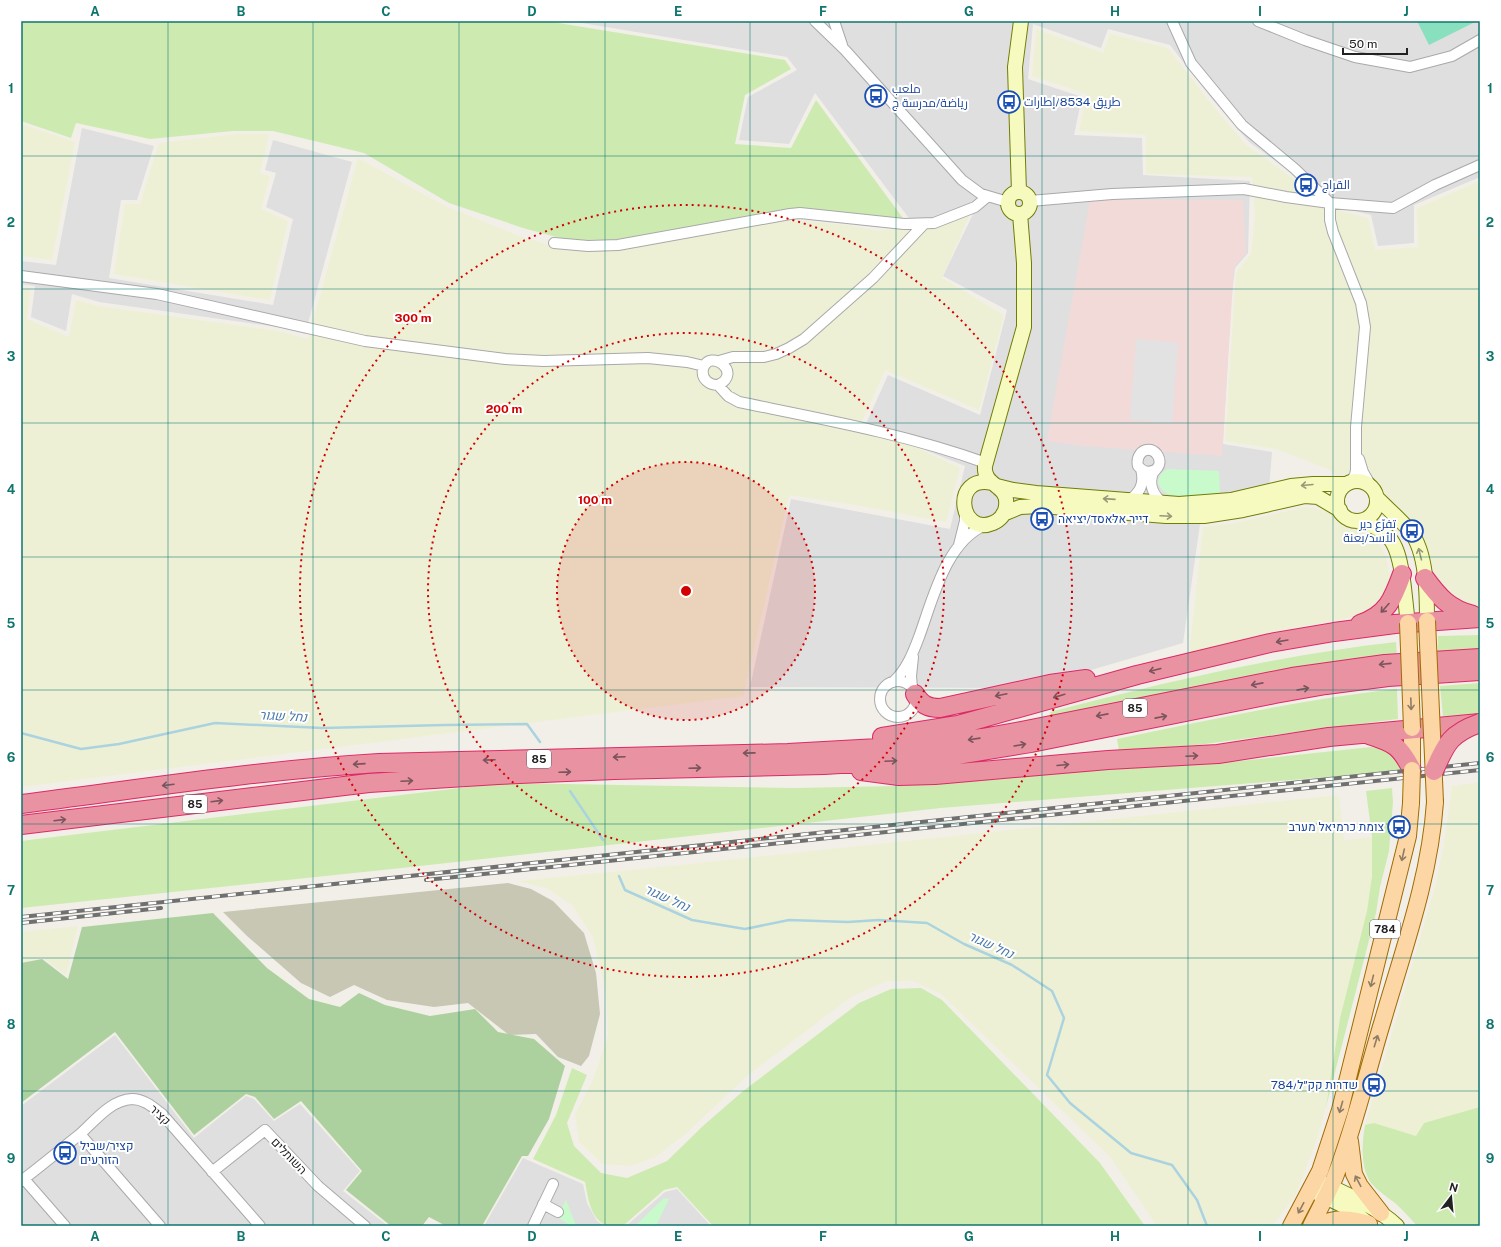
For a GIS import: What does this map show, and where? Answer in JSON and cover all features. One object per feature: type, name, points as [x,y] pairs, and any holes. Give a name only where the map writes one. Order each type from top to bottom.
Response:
[{"type":"highway","points":[[1327,633],[1367,622],[1385,610],[1393,598],[1402,574]]},
{"type":"highway","points":[[1425,578],[1435,592],[1453,608],[1480,618]]},
{"type":"highway","points":[[788,753],[926,731],[958,724],[1136,675],[1248,648],[1327,633],[1428,621],[1480,618]]},
{"type":"highway","name":"85","points":[[21,804],[290,769],[387,762],[788,753],[914,746],[982,738],[1292,677],[1385,664],[1480,658]]},
{"type":"highway","name":"85","points":[[21,825],[368,783],[506,774],[824,765],[939,758],[1031,743],[1326,685],[1388,678],[1480,671]]},
{"type":"highway","points":[[913,691],[922,704],[933,708],[940,708],[1071,681],[1136,675]]},
{"type":"highway","points":[[824,765],[899,776],[935,775],[1108,760],[1218,754],[1412,728],[1480,723]]},
{"type":"highway","points":[[1434,771],[1449,741],[1454,735],[1461,730],[1480,723]]},
{"type":"highway","points":[[1366,734],[1384,740],[1398,748],[1407,759],[1412,770]]},
{"type":"main road","points":[[1019,192],[1015,68],[1021,21]]},
{"type":"main road","points":[[1019,192],[1028,196],[1030,201],[1028,210],[1025,213],[1020,214],[1010,210],[1008,202],[1010,196],[1019,192]]},
{"type":"main road","points":[[971,487],[982,462],[1012,371],[1024,327],[1024,263],[1020,214]]},
{"type":"main road","points":[[982,462],[986,476],[995,485],[1002,490],[1006,500],[1003,514],[996,522],[986,525],[975,522],[969,518],[963,506],[966,492],[971,487],[982,482],[995,485],[1013,490],[1036,493],[1163,504],[1216,502],[1292,486],[1359,481],[1366,482],[1374,492],[1377,504],[1372,514],[1368,518],[1356,521]]},
{"type":"main road","points":[[1340,510],[1337,500],[1338,494],[1348,483]]},
{"type":"main road","name":"784","points":[[1291,1226],[1321,1188],[1350,1132],[1417,907],[1427,864],[1433,828],[1435,802],[1425,578],[1417,544],[1411,532],[1374,492]]},
{"type":"main road","name":"784","points":[[1003,514],[1020,507],[1040,506],[1166,516],[1204,516],[1243,510],[1305,496],[1318,497],[1340,510],[1345,517],[1370,525],[1386,534],[1397,548],[1408,623],[1412,728],[1412,803],[1408,836],[1355,1055],[1340,1110],[1320,1172],[1321,1188],[1312,1226]]},
{"type":"main road","points":[[1350,1132],[1350,1152],[1354,1174],[1360,1186],[1381,1213],[1397,1226]]},
{"type":"main road","points":[[1321,1188],[1381,1213]]},
{"type":"main road","points":[[1321,1188],[1370,1225]]},
{"type":"main road","points":[[1319,1226],[1326,1222],[1342,1219],[1349,1219],[1370,1225]]},
{"type":"street","points":[[815,21],[845,50],[962,180],[987,197],[1008,202]]},
{"type":"street","points":[[834,21],[845,50]]},
{"type":"street","points":[[1172,21],[1191,63],[1242,125],[1295,169],[1330,203],[1330,220],[1333,232],[1356,289],[1364,315],[1365,338],[1356,427],[1356,470],[1355,475],[1348,483]]},
{"type":"street","points":[[1262,22],[1306,40],[1355,57],[1410,67],[1452,56],[1480,40]]},
{"type":"street","points":[[1030,201],[1112,194],[1244,189],[1330,203],[1393,208],[1435,185],[1480,165]]},
{"type":"street","points":[[554,243],[588,246],[618,245],[800,213],[904,224],[934,223],[975,207],[987,197]]},
{"type":"street","points":[[718,361],[725,365],[727,373],[724,380],[718,384],[710,384],[704,378],[703,374],[704,366],[710,361],[718,361],[733,357],[764,357],[790,348],[804,339],[873,278],[924,224]]},
{"type":"street","points":[[21,276],[157,294],[365,341],[506,359],[544,361],[648,358],[687,362],[704,366]]},
{"type":"street","points":[[718,384],[728,396],[739,402],[857,426],[907,439],[982,462]]},
{"type":"street","points":[[1128,501],[1137,495],[1143,479],[1141,469],[1137,462],[1139,455],[1145,450],[1149,450],[1155,452],[1159,458],[1159,465],[1152,477],[1152,489],[1157,498],[1163,504]]},
{"type":"street","points":[[1357,451],[1363,472],[1374,492]]},
{"type":"street","points":[[1141,469],[1148,472],[1155,470]]},
{"type":"street","points":[[959,545],[965,521],[965,512]]},
{"type":"street","points":[[914,651],[900,675],[885,687],[880,697],[882,708],[890,716],[902,717],[912,711],[915,705],[911,666],[914,651],[940,580],[950,559],[959,545],[975,531],[986,525]]},
{"type":"street","points":[[893,682],[902,682],[913,691]]},
{"type":"street","name":"קציר","points":[[22,1180],[80,1134],[105,1111],[115,1104],[126,1100],[137,1099],[148,1104],[162,1114],[260,1226]]},
{"type":"street","name":"השותלים","points":[[212,1172],[264,1130],[318,1186],[365,1226]]},
{"type":"street","points":[[80,1134],[160,1226]]},
{"type":"street","points":[[22,1180],[65,1226]]},
{"type":"street","points":[[533,1226],[553,1184]]},
{"type":"street","points":[[543,1204],[558,1212]]},
{"type":"shaded area","points":[[570,21],[1480,21],[1480,177],[1414,205],[1414,243],[1378,246],[1371,215],[1339,207],[1249,142],[1211,98],[1170,45],[1108,29],[1101,48],[1033,24],[1028,79],[1082,97],[1074,135],[1142,138],[1143,175],[1250,181],[1248,253],[1235,268],[1231,302],[1223,444],[1272,452],[1267,513],[1200,524],[1183,643],[1030,688],[750,687],[791,499],[950,529],[965,466],[865,426],[888,375],[980,415],[1007,310],[943,276],[975,210],[914,225],[815,93],[789,144],[739,140],[748,97],[797,70],[787,57]]},
{"type":"shaded area","points":[[1036,29],[1103,53],[1110,34],[1168,48],[1208,100],[1246,145],[1337,210],[1368,218],[1375,250],[1418,247],[1417,208],[1480,181],[1480,609],[1473,608],[1455,600],[1440,587],[1372,485],[1364,481],[1342,480],[1328,469],[1276,449],[1225,441],[1236,273],[1251,254],[1255,216],[1252,177],[1146,174],[1146,135],[1079,131],[1087,94],[1032,76]]},
{"type":"shaded area","points":[[21,124],[75,142],[52,260],[21,256],[21,212],[24,202],[21,201]]},
{"type":"shaded area","points":[[82,128],[154,146],[137,200],[121,200],[109,278],[273,305],[293,219],[266,207],[276,173],[265,170],[273,140],[352,162],[305,334],[278,327],[99,302],[72,294],[66,331],[31,317],[35,286],[21,284],[21,261],[56,265]]},
{"type":"shaded area","points":[[237,134],[269,134],[260,173],[270,176],[261,209],[288,221],[270,300],[114,274],[125,204],[140,204],[159,143]]},
{"type":"shaded area","points":[[358,158],[445,206],[519,236],[557,247],[777,219],[848,225],[879,231],[907,227],[971,212],[942,278],[1004,315],[979,410],[885,370],[862,422],[960,468],[946,522],[861,506],[789,495],[743,696],[21,787],[21,289],[30,290],[27,319],[69,337],[76,300],[98,306],[277,331],[308,339]]},
{"type":"shaded area","points":[[1090,200],[1243,200],[1246,253],[1234,267],[1222,456],[1082,446],[1047,441]]},
{"type":"shaded area","points":[[1136,339],[1178,343],[1172,423],[1130,420]]},
{"type":"shaded area","points":[[1305,507],[1328,511],[1335,514],[1339,520],[1352,527],[1364,526],[1378,541],[1386,557],[1390,576],[1387,591],[1379,604],[1364,615],[1268,633],[1189,656],[1203,527],[1235,523]]},
{"type":"shaded area","points":[[1480,782],[1480,1107],[1457,1114],[1416,1136],[1374,1123],[1365,1125],[1435,887],[1443,849],[1452,786]]},
{"type":"shaded area","points":[[1339,795],[1344,840],[1372,837],[1372,876],[1367,911],[1340,1018],[1326,1107],[1315,1145],[1295,1196],[1272,1226],[1157,1226],[1110,1157],[941,994],[913,981],[887,981],[851,997],[747,1076],[687,1133],[654,1158],[629,1166],[603,1164],[579,1142],[575,1114],[593,1080],[608,1035],[606,992],[593,937],[572,905],[546,888],[517,881]]},
{"type":"shaded area","points":[[508,883],[531,889],[553,901],[584,933],[596,973],[600,1014],[589,1056],[581,1066],[558,1057],[536,1034],[509,1035],[468,1003],[434,1007],[387,1000],[354,985],[330,997],[301,983],[247,936],[223,912]]},
{"type":"shaded area","points":[[78,926],[66,975],[42,957],[21,963],[21,932]]},
{"type":"shaded area","points":[[115,1035],[194,1138],[246,1096],[254,1099],[274,1121],[300,1104],[360,1171],[343,1191],[388,1226],[21,1226],[21,1106]]},
{"type":"shaded area","points":[[523,1158],[583,1184],[587,1203],[597,1221],[605,1226],[484,1226]]},
{"type":"shaded area","points":[[677,1189],[711,1226],[626,1226],[665,1192]]},
{"type":"green space","points":[[21,21],[546,21],[785,60],[791,69],[745,95],[735,144],[791,148],[816,100],[905,221],[779,215],[616,242],[564,239],[523,228],[449,203],[364,153],[273,131],[233,131],[150,139],[76,123],[71,138],[21,121]]},
{"type":"green space","points":[[1417,21],[1477,21],[1429,45]]},
{"type":"green space","points":[[1168,469],[1219,471],[1220,493],[1194,497],[1177,497],[1169,495],[1158,483],[1161,474]]},
{"type":"green space","points":[[1480,635],[1480,652],[1438,654],[1438,636]]},
{"type":"green space","points":[[1396,642],[1397,656],[1054,722],[1050,712],[1178,681],[1265,662],[1308,654]]},
{"type":"green space","points":[[1480,683],[1480,714],[1443,716],[1440,686]]},
{"type":"green space","points":[[1397,689],[1398,719],[1197,745],[1119,751],[1117,739],[1292,704]]},
{"type":"green space","points":[[1371,747],[1382,749],[1390,754],[1397,761],[1403,771],[941,808],[402,868],[21,908],[21,841],[501,783],[794,788],[898,786],[1073,769],[1212,764]]},
{"type":"green space","points":[[1392,788],[1393,802],[1389,851],[1380,887],[1376,913],[1326,1107],[1340,1018],[1367,911],[1372,876],[1372,837],[1366,791]]},
{"type":"green space","points":[[213,913],[267,968],[309,999],[340,1007],[359,993],[385,1005],[430,1016],[475,1009],[498,1032],[534,1039],[565,1066],[549,1119],[528,1156],[522,1156],[482,1226],[446,1226],[429,1217],[422,1226],[391,1226],[346,1190],[362,1171],[301,1101],[274,1119],[255,1097],[246,1094],[194,1135],[115,1032],[21,1103],[21,963],[42,959],[68,979],[82,927]]},
{"type":"green space","points":[[921,988],[942,1000],[1100,1163],[1145,1226],[713,1226],[677,1187],[664,1190],[623,1226],[612,1226],[604,1224],[598,1220],[589,1202],[585,1182],[533,1159],[556,1115],[572,1068],[587,1075],[567,1123],[574,1146],[601,1173],[627,1178],[667,1161],[704,1125],[742,1092],[859,1003],[891,989]]},
{"type":"green space","points":[[1480,1107],[1480,1226],[1417,1226],[1398,1206],[1374,1186],[1367,1177],[1363,1162],[1363,1139],[1365,1125],[1374,1123],[1416,1136],[1424,1123]]},
{"type":"green space","points":[[664,1198],[669,1199],[656,1226],[635,1226]]},
{"type":"green space","points":[[566,1200],[576,1226],[567,1226],[568,1224],[557,1217]]},
{"type":"waterway","name":"נחל שגור","points":[[21,733],[81,749],[119,744],[215,723],[322,728],[527,724],[540,742]]},
{"type":"waterway","name":"נחל שגור","points":[[570,791],[603,840]]},
{"type":"waterway","name":"נחל שגור","points":[[619,876],[625,890],[692,920],[745,929],[789,920],[848,922],[879,920],[927,923],[964,944],[1012,965],[1052,991],[1064,1018],[1047,1075],[1070,1103],[1131,1153],[1172,1165],[1197,1200],[1207,1226]]},
{"type":"railway","points":[[21,917],[1480,763]]},
{"type":"railway","points":[[426,880],[1480,770]]},
{"type":"railway","points":[[21,923],[161,908]]},
{"type":"place","name":"ملعب رياضة/مدرسة ج","points":[[876,96]]},
{"type":"place","name":"طريق 8534/إطارات","points":[[1009,102]]},
{"type":"place","name":"القراج","points":[[1306,185]]},
{"type":"place","name":"דייר אלאסד/יציאה","points":[[1042,519]]},
{"type":"place","name":"تفرّع دير الأسد/بعنة","points":[[1412,531]]},
{"type":"place","name":"צומת כרמיאל מערב","points":[[1399,827]]},
{"type":"place","name":"784/שדרות קק״ל","points":[[1374,1085]]},
{"type":"place","name":"קציר/שביל הזורעים","points":[[65,1153]]}]
